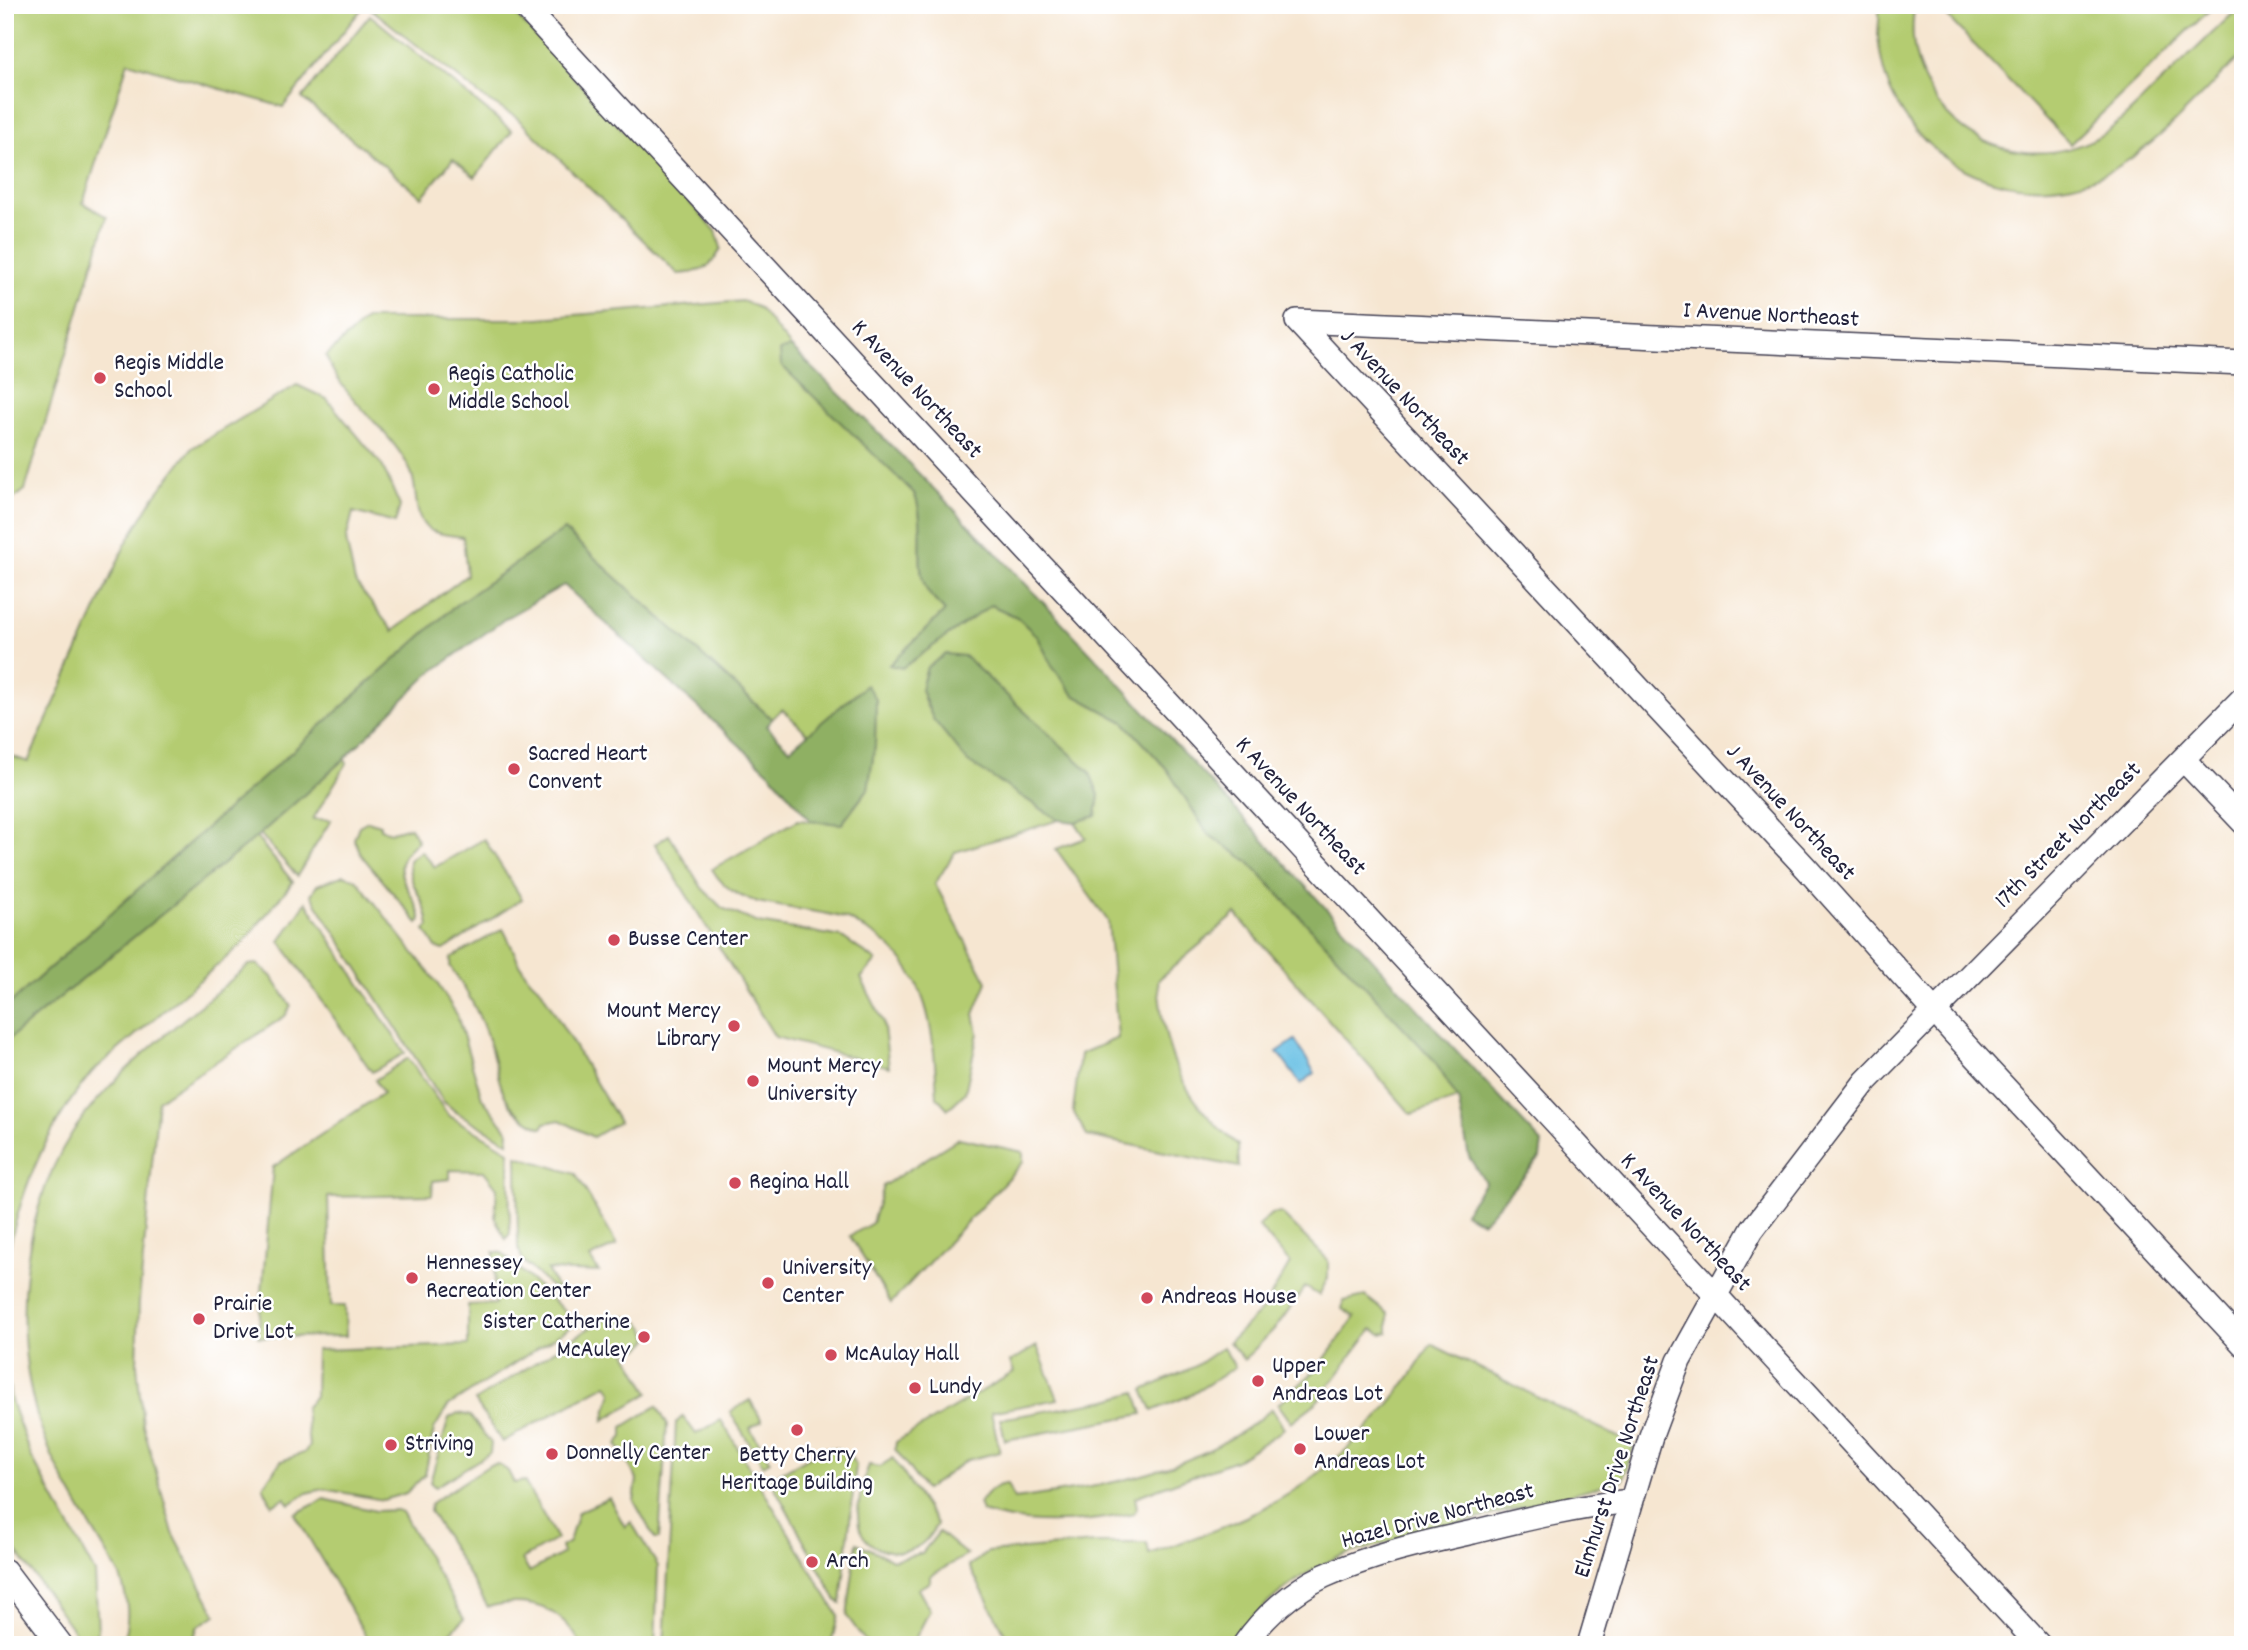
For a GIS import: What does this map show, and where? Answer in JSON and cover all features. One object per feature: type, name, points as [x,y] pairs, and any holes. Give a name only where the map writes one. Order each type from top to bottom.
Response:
[{"type":"street","name":"K Avenue Northeast","points":[[523,5],[2039,1645]]},
{"type":"street","name":"I Avenue Northeast","points":[[1297,321],[2243,363]]},
{"type":"street","name":"J Avenue Northeast","points":[[1297,321],[1807,869],[1933,1010],[2243,1344]]},
{"type":"street","name":"17th Street Northeast","points":[[1933,1010],[2243,698]]},
{"type":"street","points":[[2183,759],[2243,821]]},
{"type":"street","name":"Elmhurst Drive Northeast","points":[[1589,1645],[1630,1501],[1679,1361],[1714,1294],[1752,1230],[1813,1146],[1866,1081],[1933,1010]]},
{"type":"street","name":"Hazel Drive Northeast","points":[[1244,1645],[1286,1601],[1323,1577],[1356,1564],[1420,1544],[1578,1507],[1630,1501]]},
{"type":"street","points":[[5,1570],[61,1645]]},
{"type":"green space","points":[[5,5],[365,5],[283,107],[128,62],[83,203],[107,217],[25,490],[5,505]]},
{"type":"green space","points":[[366,5],[507,5],[716,231],[721,248],[713,261],[699,271],[678,274],[516,117],[485,99]]},
{"type":"green space","points":[[1878,5],[1915,5],[1913,34],[1918,63],[1929,90],[1947,114],[1964,129],[1983,140],[2025,152],[2068,149],[2109,130],[2242,5],[2243,54],[2174,122],[2130,159],[2099,176],[2065,185],[2032,187],[1998,182],[1966,170],[1938,152],[1913,128],[1894,98],[1885,76],[1878,36]]},
{"type":"green space","points":[[1936,5],[2215,5],[2070,144]]},
{"type":"green space","points":[[370,15],[512,131],[475,177],[453,159],[422,197],[302,98]]},
{"type":"green space","points":[[743,301],[759,308],[791,347],[780,351],[914,493],[920,518],[923,580],[929,593],[945,611],[890,665],[902,668],[991,605],[1017,617],[1038,637],[1052,666],[1074,695],[1124,722],[1167,769],[1208,834],[1248,861],[1433,1059],[1458,1099],[1411,1114],[1236,914],[1158,980],[1165,1030],[1179,1073],[1203,1110],[1238,1145],[1239,1167],[1087,1136],[1073,1111],[1080,1054],[1118,1038],[1108,921],[1056,849],[1086,838],[1075,822],[1096,816],[1099,795],[1089,771],[964,656],[927,667],[922,688],[926,705],[938,724],[977,763],[1059,820],[955,852],[935,884],[987,982],[974,1014],[978,1033],[965,1093],[948,1109],[937,1097],[934,1050],[925,1004],[917,983],[890,947],[847,919],[741,896],[725,885],[712,869],[798,820],[842,824],[868,789],[875,745],[876,699],[866,686],[808,734],[782,709],[772,719],[564,530],[456,605],[5,1008],[5,754],[28,762],[125,545],[154,497],[192,448],[297,385],[327,399],[382,465],[400,506],[395,523],[353,512],[346,540],[355,582],[393,631],[467,575],[463,537],[435,532],[423,523],[411,472],[403,457],[344,387],[326,356],[366,319],[527,319]]},
{"type":"green space","points":[[791,347],[889,443],[1079,640],[1542,1143],[1540,1158],[1483,1222],[1464,1213],[1485,1182],[1469,1157],[1458,1099],[1433,1059],[1248,861],[1208,834],[1167,769],[1124,722],[1074,695],[1052,666],[1038,637],[1017,617],[991,605],[902,668],[889,665],[945,611],[929,593],[923,580],[918,505],[914,493],[781,365],[780,351]]},
{"type":"green space","points":[[564,530],[772,719],[766,726],[790,749],[866,685],[876,699],[875,745],[868,789],[841,824],[811,821],[771,774],[564,585],[506,618],[428,675],[344,759],[260,834],[5,1042],[5,1008],[456,605]]},
{"type":"green space","points":[[946,654],[964,656],[1089,771],[1099,795],[1096,816],[1075,822],[1059,820],[968,762],[933,719],[921,690],[927,667]]},
{"type":"green space","points":[[344,759],[347,763],[313,819],[331,820],[297,876],[260,834]]},
{"type":"green space","points":[[368,821],[380,825],[380,829],[392,832],[410,827],[418,841],[407,851],[401,870],[418,908],[421,920],[418,923],[362,856],[354,839],[359,826]]},
{"type":"green space","points":[[669,835],[702,888],[722,908],[758,923],[842,937],[876,961],[861,978],[883,1021],[889,1067],[775,1037],[655,844]]},
{"type":"green space","points":[[256,837],[293,882],[241,945],[92,1072],[75,1094],[35,1165],[17,1216],[5,1270],[5,1042]]},
{"type":"green space","points":[[484,839],[522,899],[444,950],[436,948],[425,930],[429,926],[427,916],[411,877],[409,860],[421,851],[435,867]]},
{"type":"green space","points":[[344,875],[357,880],[437,983],[457,1015],[482,1098],[509,1132],[508,1142],[456,1112],[443,1101],[311,895],[317,885]]},
{"type":"green space","points":[[306,902],[405,1053],[372,1072],[280,941]]},
{"type":"green space","points":[[503,929],[527,976],[540,988],[619,1122],[593,1137],[560,1120],[545,1123],[542,1128],[518,1112],[505,1096],[479,1016],[450,966],[451,958]]},
{"type":"green space","points":[[257,964],[271,976],[291,1006],[285,1016],[158,1100],[139,1301],[137,1365],[143,1425],[173,1533],[216,1615],[198,1626],[191,1645],[121,1645],[127,1610],[120,1576],[58,1469],[42,1431],[31,1393],[23,1311],[26,1268],[34,1226],[46,1186],[62,1149],[84,1116],[121,1075],[163,1037],[249,965]]},
{"type":"green space","points":[[408,1058],[448,1115],[509,1151],[510,1233],[506,1239],[495,1218],[497,1188],[484,1171],[450,1170],[450,1179],[433,1181],[432,1195],[328,1197],[331,1306],[345,1306],[346,1336],[258,1337],[273,1167],[383,1093],[375,1080]]},
{"type":"green space","points":[[959,1138],[1023,1152],[1023,1162],[891,1303],[850,1236],[872,1223],[883,1186]]},
{"type":"green space","points":[[517,1156],[576,1174],[617,1245],[590,1258],[599,1272],[547,1270],[561,1296],[523,1261],[518,1248]]},
{"type":"green space","points":[[1281,1213],[1328,1260],[1328,1278],[1319,1295],[1305,1287],[1277,1326],[1244,1360],[1229,1342],[1264,1308],[1290,1263],[1258,1226],[1271,1214]]},
{"type":"green space","points":[[494,1252],[502,1253],[571,1317],[572,1326],[448,1406],[434,1429],[425,1475],[406,1493],[383,1500],[324,1489],[307,1493],[290,1504],[285,1498],[272,1505],[263,1486],[281,1461],[304,1453],[309,1446],[305,1408],[315,1396],[316,1350],[468,1345],[468,1305],[495,1304]]},
{"type":"green space","points":[[1365,1296],[1388,1314],[1388,1332],[1382,1334],[1372,1329],[1316,1403],[1291,1422],[1278,1404],[1318,1368],[1355,1317],[1342,1309],[1344,1301]]},
{"type":"green space","points":[[617,1316],[638,1322],[648,1333],[649,1339],[641,1348],[626,1352],[649,1393],[604,1420],[612,1392],[607,1384],[502,1442],[475,1401],[602,1320]]},
{"type":"green space","points":[[1431,1344],[1634,1445],[1623,1480],[1339,1556],[1280,1593],[1254,1616],[1232,1645],[1011,1645],[969,1566],[988,1552],[1095,1543],[1147,1543],[1149,1554],[1250,1515],[1314,1477],[1359,1438],[1398,1393]]},
{"type":"green space","points":[[1037,1346],[1058,1399],[991,1412],[1000,1452],[967,1460],[925,1490],[895,1449],[896,1442],[1014,1372],[1010,1362]]},
{"type":"green space","points":[[1223,1347],[1235,1367],[1191,1395],[1152,1411],[1143,1390],[1194,1367]]},
{"type":"green space","points":[[5,1356],[11,1401],[31,1456],[95,1573],[98,1632],[89,1640],[81,1641],[5,1535]]},
{"type":"green space","points":[[1136,1392],[1143,1414],[1005,1440],[1000,1419],[1108,1400]]},
{"type":"green space","points":[[750,1400],[762,1421],[750,1428],[770,1461],[763,1465],[730,1412]]},
{"type":"green space","points":[[657,1406],[667,1424],[659,1539],[655,1539],[634,1501],[637,1479],[617,1444],[623,1437],[623,1427]]},
{"type":"green space","points":[[1272,1409],[1284,1428],[1280,1432],[1236,1460],[1135,1497],[1137,1508],[1134,1513],[1097,1519],[1039,1522],[982,1512],[979,1503],[991,1490],[1003,1484],[1007,1484],[1014,1499],[1117,1481],[1182,1462],[1214,1448]]},
{"type":"green space","points":[[458,1413],[470,1416],[491,1443],[490,1453],[435,1487],[430,1482],[449,1418]]},
{"type":"green space","points":[[683,1416],[696,1434],[721,1420],[838,1615],[831,1645],[664,1645],[676,1423]]},
{"type":"green space","points":[[825,1448],[844,1451],[856,1465],[841,1603],[837,1601],[770,1479]]},
{"type":"green space","points":[[893,1458],[937,1524],[923,1543],[912,1549],[895,1552],[877,1548],[870,1543],[864,1537],[858,1522],[860,1497],[869,1465],[879,1467]]},
{"type":"green space","points":[[498,1464],[508,1471],[514,1483],[524,1481],[557,1539],[522,1559],[529,1572],[563,1553],[561,1547],[569,1542],[578,1512],[609,1498],[625,1527],[631,1522],[658,1566],[655,1645],[581,1645],[564,1621],[542,1608],[516,1603],[488,1607],[430,1511],[431,1503],[490,1465]]},
{"type":"green space","points":[[324,1499],[376,1511],[402,1512],[464,1619],[448,1635],[454,1645],[371,1645],[295,1514]]},
{"type":"green space","points":[[939,1532],[967,1555],[930,1576],[930,1582],[918,1589],[930,1610],[912,1645],[868,1645],[847,1616],[857,1543],[893,1560],[922,1553]]},
{"type":"water","points":[[1295,1040],[1315,1073],[1301,1084],[1277,1052]]},
{"type":"place","name":"Regis Middle School","points":[[100,378]]},
{"type":"place","name":"Regis Catholic Middle School","points":[[434,389]]},
{"type":"place","name":"Sacred Heart Convent","points":[[514,769]]},
{"type":"place","name":"Busse Center","points":[[614,940]]},
{"type":"place","name":"Mount Mercy Library","points":[[734,1026]]},
{"type":"place","name":"Mount Mercy University","points":[[753,1081]]},
{"type":"place","name":"Regina Hall","points":[[735,1183]]},
{"type":"place","name":"Hennessey Recreation Center","points":[[412,1278]]},
{"type":"place","name":"University Center","points":[[768,1283]]},
{"type":"place","name":"Andreas House","points":[[1147,1298]]},
{"type":"place","name":"Prairie Drive Lot","points":[[199,1319]]},
{"type":"place","name":"Sister Catherine McAuley","points":[[644,1337]]},
{"type":"place","name":"McAulay Hall","points":[[831,1355]]},
{"type":"place","name":"Upper Andreas Lot","points":[[1258,1381]]},
{"type":"place","name":"Lundy","points":[[915,1388]]},
{"type":"place","name":"Betty Cherry Heritage Building","points":[[797,1430]]},
{"type":"place","name":"Striving","points":[[391,1445]]},
{"type":"place","name":"Lower Andreas Lot","points":[[1300,1449]]},
{"type":"place","name":"Donnelly Center","points":[[552,1454]]},
{"type":"place","name":"Arch","points":[[812,1562]]}]
